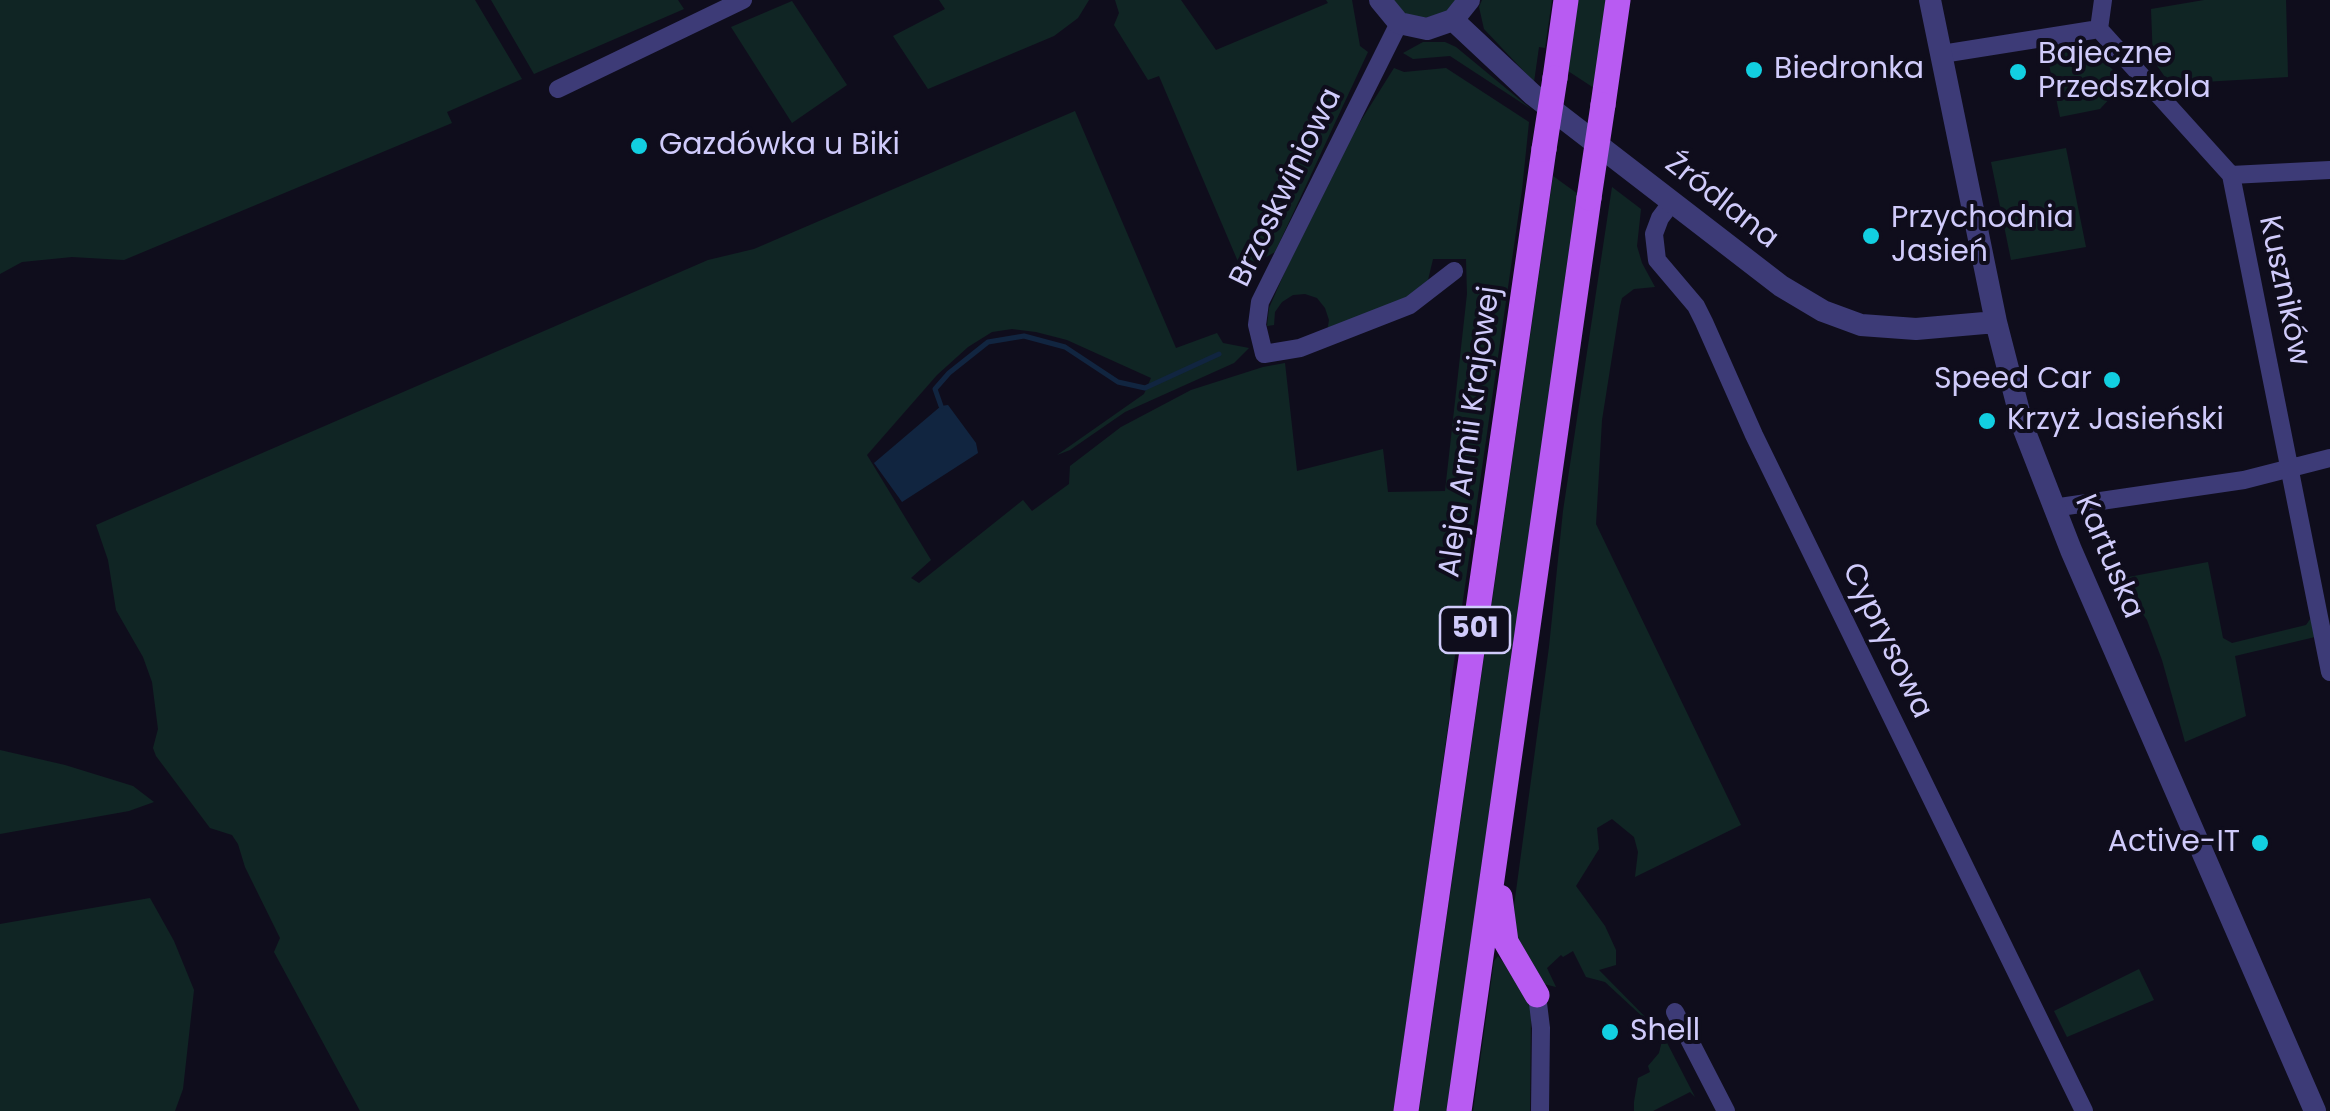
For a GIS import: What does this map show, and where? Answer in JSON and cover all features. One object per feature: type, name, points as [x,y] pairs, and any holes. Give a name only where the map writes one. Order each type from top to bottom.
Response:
[{"type":"main road","name":"Aleja Armii Krajowej","points":[[1406,1111],[1566,0]]},
{"type":"main road","name":"501","points":[[1459,1111],[1618,0]]},
{"type":"main road","points":[[1498,842],[1504,935],[1537,995]]},
{"type":"street","points":[[558,88],[744,0]]},
{"type":"street","points":[[1380,0],[1400,23],[1426,30],[1452,20],[1469,0]]},
{"type":"street","name":"Kartuska","points":[[1930,0],[1996,322],[2023,426],[2053,508],[2315,1111]]},
{"type":"street","points":[[2099,28],[2103,0]]},
{"type":"street","name":"Źródlana","points":[[1452,20],[1532,94],[1781,286],[1836,316],[1862,325],[1916,329],[1996,322]]},
{"type":"street","name":"Brzoskwiniowa","points":[[1400,23],[1260,302],[1257,325],[1264,354],[1300,348],[1410,305],[1454,272]]},
{"type":"street","points":[[1942,54],[2099,28]]},
{"type":"street","points":[[2099,28],[2231,175],[2330,170]]},
{"type":"street","name":"Kuszników","points":[[2231,175],[2330,672]]},
{"type":"street","name":"Cyprysowa","points":[[1672,202],[1654,234],[1658,260],[1696,306],[1740,406],[2084,1111]]},
{"type":"street","points":[[2053,508],[2244,480],[2330,458]]},
{"type":"street","points":[[1537,995],[1541,1028],[1540,1111]]},
{"type":"street","points":[[1675,1012],[1726,1111]]},
{"type":"green space","points":[[0,0],[475,0],[522,79],[447,112],[452,123],[124,260],[72,257],[22,262],[0,274]]},
{"type":"green space","points":[[491,0],[678,0],[684,9],[534,74]]},
{"type":"green space","points":[[939,0],[1089,0],[1078,18],[1054,36],[928,89],[893,36],[945,9]]},
{"type":"green space","points":[[1115,0],[1181,0],[1216,50],[1328,3],[1326,0],[1352,0],[1360,46],[1368,52],[1275,252],[1242,271],[1159,76],[1148,80],[1114,25],[1119,13]]},
{"type":"green space","points":[[1388,0],[1460,0],[1453,10],[1414,21]]},
{"type":"green space","points":[[1482,0],[1552,0],[1545,48],[1539,47],[1534,82],[1484,29],[1479,7]]},
{"type":"green space","points":[[1578,0],[1606,0],[1594,88],[1568,71]]},
{"type":"green space","points":[[2204,0],[2286,0],[2288,77],[2170,84],[2153,60],[2151,9]]},
{"type":"green space","points":[[792,1],[847,85],[792,123],[731,27]]},
{"type":"green space","points":[[1423,42],[1445,42],[1456,47],[1531,109],[1450,56],[1413,59],[1403,53]]},
{"type":"green space","points":[[2077,45],[2095,52],[2125,82],[2100,109],[2060,117],[2046,50]]},
{"type":"green space","points":[[1394,68],[1404,72],[1446,68],[1529,122],[1394,1111],[360,1111],[274,952],[280,938],[238,844],[232,835],[210,828],[156,756],[153,748],[158,729],[152,682],[143,657],[116,610],[108,560],[96,525],[708,260],[754,249],[1075,111],[1176,348],[1217,333],[1223,343],[1249,348],[1234,363],[1125,412],[1057,455],[1144,394],[1151,378],[1067,340],[1036,332],[992,332],[968,347],[937,375],[867,455],[931,560],[911,578],[919,583],[1023,500],[1032,511],[1069,484],[1070,466],[1121,427],[1191,390],[1285,363],[1297,471],[1383,449],[1388,492],[1445,491],[1467,294],[1466,259],[1433,259],[1428,280],[1406,298],[1327,332],[1325,308],[1317,298],[1305,294],[1282,302],[1275,312],[1274,325],[1267,326],[1269,308],[1295,249],[1350,138]]},
{"type":"green space","points":[[2066,148],[2086,247],[2011,260],[1991,162]]},
{"type":"green space","points":[[1553,176],[1578,194],[1448,1111],[1419,1111]]},
{"type":"green space","points":[[1612,187],[1641,209],[1637,246],[1655,287],[1634,289],[1622,298],[1620,306],[1602,420],[1596,524],[1741,825],[1635,877],[1638,852],[1634,837],[1612,819],[1597,828],[1599,849],[1576,886],[1605,926],[1616,950],[1616,965],[1599,970],[1663,1035],[1695,1097],[1690,1092],[1653,1111],[1634,1111],[1634,1102],[1638,1078],[1650,1072],[1648,1066],[1659,1053],[1662,1041],[1657,1030],[1605,982],[1586,977],[1573,951],[1561,955],[1547,968],[1556,987],[1544,984],[1517,947],[1514,906],[1563,511]]},
{"type":"green space","points":[[2208,562],[2223,638],[2232,643],[2306,625],[2311,618],[2315,637],[2235,656],[2246,716],[2185,742],[2147,620],[2118,579]]},
{"type":"green space","points":[[0,750],[133,786],[154,802],[129,811],[0,834]]},
{"type":"green space","points":[[150,898],[174,941],[194,990],[183,1089],[175,1111],[0,1111],[0,924]]},
{"type":"green space","points":[[1498,956],[1518,980],[1531,1010],[1530,1111],[1473,1111],[1494,961]]},
{"type":"green space","points":[[2139,969],[2154,1000],[2067,1037],[2054,1011]]},
{"type":"water","points":[[948,405],[976,443],[978,453],[902,502],[874,463],[941,406]]},
{"type":"waterway","points":[[941,406],[935,389],[988,342],[1024,336],[1065,347],[1118,382],[1145,388],[1219,354]]},
{"type":"place","name":"Biedronka","points":[[1754,70]]},
{"type":"place","name":"Bajeczne Przedszkola","points":[[2018,72]]},
{"type":"place","name":"Gazdówka u Biki","points":[[639,146]]},
{"type":"place","name":"Przychodnia Jasień","points":[[1871,236]]},
{"type":"place","name":"Speed Car","points":[[2112,380]]},
{"type":"place","name":"Krzyż Jasieński","points":[[1987,421]]},
{"type":"place","name":"Active-IT","points":[[2260,843]]},
{"type":"place","name":"Shell","points":[[1610,1032]]}]
